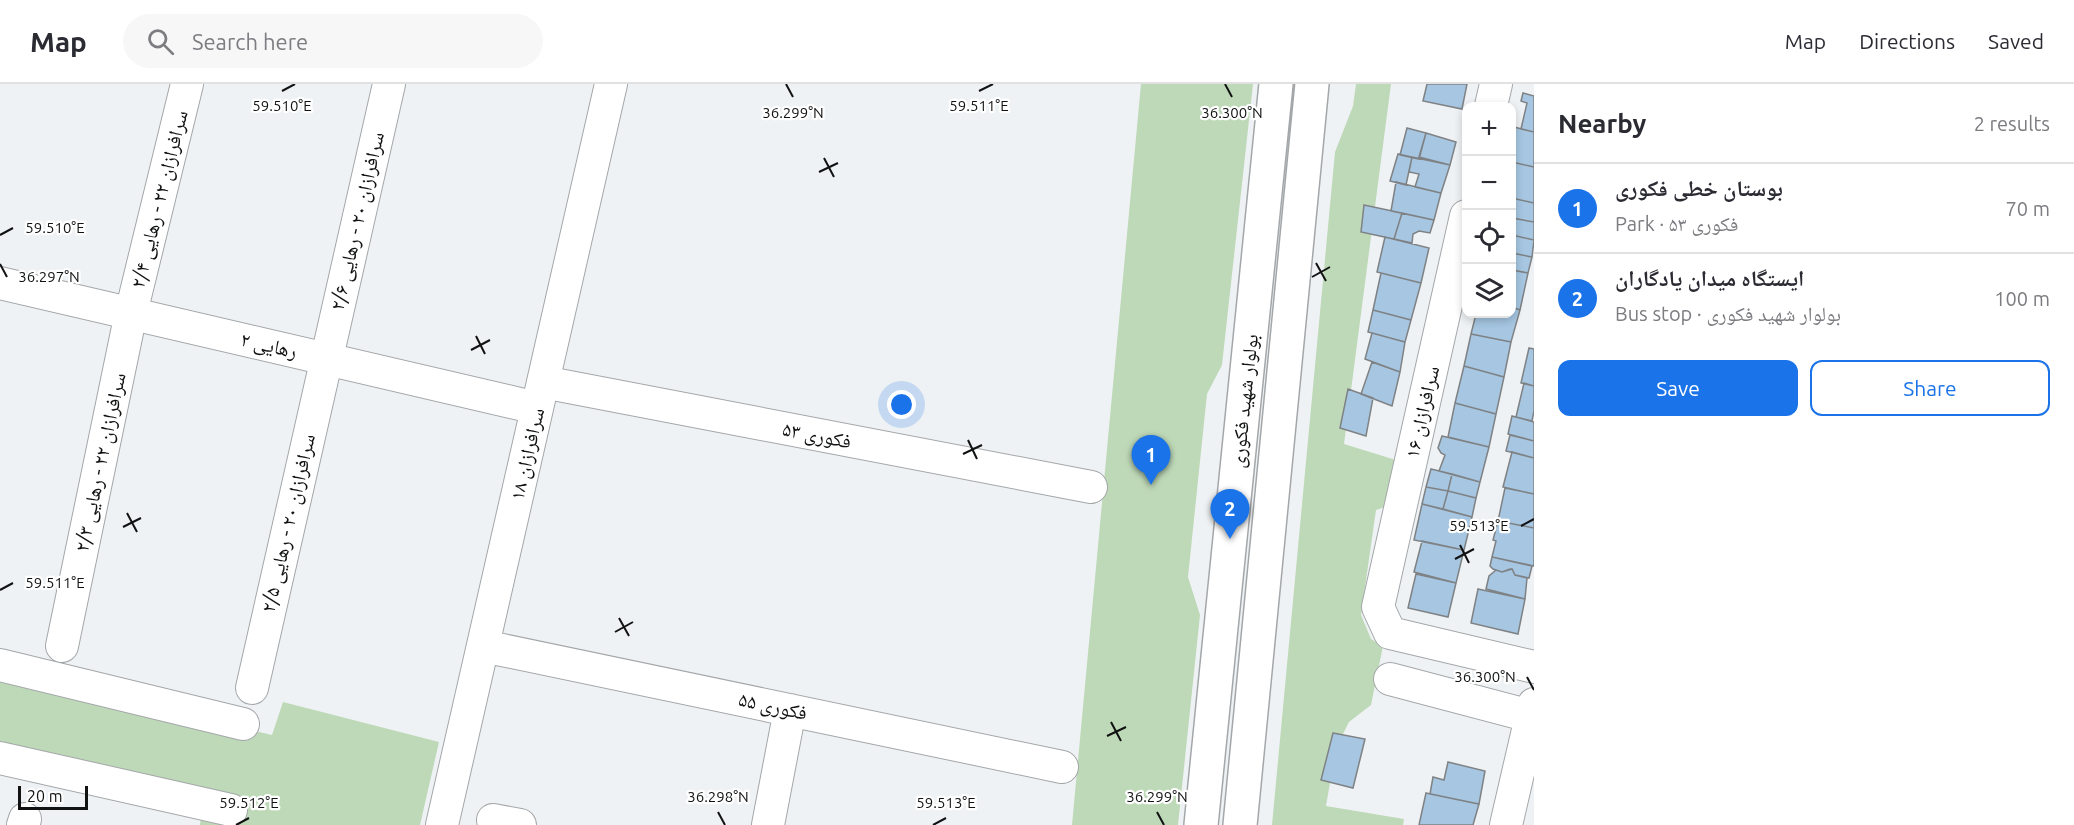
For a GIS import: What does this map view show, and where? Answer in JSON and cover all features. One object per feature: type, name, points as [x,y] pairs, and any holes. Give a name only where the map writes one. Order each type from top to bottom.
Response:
[{"type":"main road","name":"بولوار شهید فکوری","points":[[1201,825],[1276,84]]},
{"type":"main road","name":"بولوار شهید فکوری","points":[[1240,825],[1312,84]]},
{"type":"street","name":"سرافرازان ۲۲ - رهایی ۲/۴","points":[[131,313],[187,84]]},
{"type":"street","name":"سرافرازان ۲۰ - رهایی ۲/۶","points":[[325,358],[388,84]]},
{"type":"street","name":"سرافرازان ۱۸","points":[[442,825],[611,84]]},
{"type":"street","points":[[1492,102],[1496,84]]},
{"type":"street","name":"سرافرازان ۱۶","points":[[1462,238],[1378,607],[1390,633],[1534,667]]},
{"type":"street","name":"رهایی ۲","points":[[0,283],[325,358],[540,395]]},
{"type":"street","name":"سرافرازان ۲۲ - رهایی ۲/۳","points":[[62,646],[131,313]]},
{"type":"street","name":"سرافرازان ۲۰ - رهایی ۲/۵","points":[[252,688],[325,358]]},
{"type":"street","name":"فکوری ۵۳","points":[[540,395],[1090,488]]},
{"type":"street","name":"فکوری ۵۵","points":[[483,646],[1062,767]]},
{"type":"street","points":[[0,665],[243,724]]},
{"type":"street","points":[[1390,679],[1533,712],[1506,825]]},
{"type":"street","points":[[768,825],[789,710]]},
{"type":"street","points":[[0,758],[231,810]]},
{"type":"green space","points":[[1141,84],[1253,84],[1222,365],[1207,394],[1188,577],[1200,615],[1178,825],[1072,825]]},
{"type":"green space","points":[[1356,84],[1391,84],[1344,444],[1399,461],[1391,505],[1376,510],[1361,615],[1371,639],[1383,646],[1371,705],[1349,722],[1336,748],[1326,806],[1404,819],[1403,825],[1272,825],[1335,152],[1353,106]]},
{"type":"green space","points":[[0,672],[272,735],[283,702],[439,742],[420,825],[200,825],[203,796],[0,748]]},
{"type":"building","points":[[1427,84],[1467,84],[1462,109],[1423,101]]},
{"type":"building","points":[[1523,93],[1534,96],[1534,132],[1521,129],[1527,103],[1521,101]]},
{"type":"building","points":[[1407,128],[1426,133],[1419,159],[1400,155]]},
{"type":"building","points":[[1516,128],[1534,132],[1534,167],[1516,163]]},
{"type":"building","points":[[1426,133],[1456,142],[1450,165],[1419,157]]},
{"type":"building","points":[[1398,154],[1412,157],[1406,185],[1390,181]]},
{"type":"building","points":[[1412,157],[1450,165],[1441,193],[1415,187],[1419,174],[1409,172]]},
{"type":"building","points":[[1516,163],[1534,167],[1534,203],[1516,199]]},
{"type":"building","points":[[1396,182],[1441,193],[1434,220],[1391,211]]},
{"type":"building","points":[[1516,199],[1534,203],[1534,222],[1516,219]]},
{"type":"building","points":[[1364,205],[1402,213],[1394,239],[1361,232]]},
{"type":"building","points":[[1402,213],[1434,220],[1430,233],[1419,231],[1413,234],[1412,243],[1394,239]]},
{"type":"building","points":[[1516,219],[1534,222],[1534,240],[1516,236]]},
{"type":"building","points":[[1516,236],[1534,240],[1532,257],[1516,254]]},
{"type":"building","points":[[1385,237],[1429,248],[1421,283],[1377,272]]},
{"type":"building","points":[[1516,254],[1532,257],[1528,273],[1516,271]]},
{"type":"building","points":[[1516,271],[1528,273],[1520,310],[1516,308]]},
{"type":"building","points":[[1381,273],[1421,283],[1411,320],[1373,310]]},
{"type":"building","points":[[1516,308],[1520,310],[1511,342],[1471,334],[1475,318],[1516,318]]},
{"type":"building","points":[[1373,310],[1411,320],[1405,342],[1368,332]]},
{"type":"building","points":[[1372,333],[1405,342],[1400,372],[1365,359]]},
{"type":"building","points":[[1471,334],[1511,342],[1504,377],[1464,366]]},
{"type":"building","points":[[1529,348],[1534,349],[1534,386],[1521,383]]},
{"type":"building","points":[[1372,362],[1400,372],[1392,406],[1361,394]]},
{"type":"building","points":[[1464,366],[1504,377],[1496,414],[1455,403]]},
{"type":"building","points":[[1524,383],[1534,386],[1532,421],[1516,417]]},
{"type":"building","points":[[1348,389],[1373,398],[1366,436],[1340,428]]},
{"type":"building","points":[[1455,403],[1496,414],[1489,447],[1448,437]]},
{"type":"building","points":[[1512,416],[1534,422],[1534,441],[1508,434]]},
{"type":"building","points":[[1510,435],[1534,441],[1534,458],[1506,451]]},
{"type":"building","points":[[1442,436],[1489,447],[1480,482],[1439,471],[1445,455],[1438,448]]},
{"type":"building","points":[[1512,452],[1534,458],[1534,494],[1503,487]]},
{"type":"building","points":[[1431,469],[1452,474],[1448,491],[1426,487]]},
{"type":"building","points":[[1452,474],[1480,482],[1476,498],[1448,491]]},
{"type":"building","points":[[1426,487],[1448,491],[1443,509],[1422,504]]},
{"type":"building","points":[[1505,488],[1534,494],[1534,528],[1498,521]]},
{"type":"building","points":[[1448,491],[1476,498],[1472,517],[1443,509]]},
{"type":"building","points":[[1422,504],[1472,517],[1464,550],[1414,540]]},
{"type":"building","points":[[1498,521],[1534,528],[1534,566],[1492,557],[1496,541],[1493,540]]},
{"type":"building","points":[[1422,541],[1464,550],[1456,583],[1414,572]]},
{"type":"building","points":[[1492,557],[1532,566],[1529,578],[1515,575],[1512,569],[1502,572],[1493,569],[1490,566]]},
{"type":"building","points":[[1510,569],[1515,575],[1527,578],[1525,599],[1486,589],[1489,576],[1496,570],[1502,572]]},
{"type":"building","points":[[1416,574],[1456,583],[1448,617],[1408,608]]},
{"type":"building","points":[[1478,589],[1525,599],[1518,634],[1471,623]]},
{"type":"building","points":[[1333,733],[1365,739],[1353,788],[1321,780]]},
{"type":"building","points":[[1448,762],[1485,771],[1479,804],[1430,794],[1433,777],[1444,780]]},
{"type":"building","points":[[1426,793],[1479,804],[1473,825],[1419,825]]},
{"type":"place","name":"بوستان خطی فکوری","points":[[1151,485]]},
{"type":"place","name":"ایستگاه میدان یادگاران","points":[[1230,539]]}]
